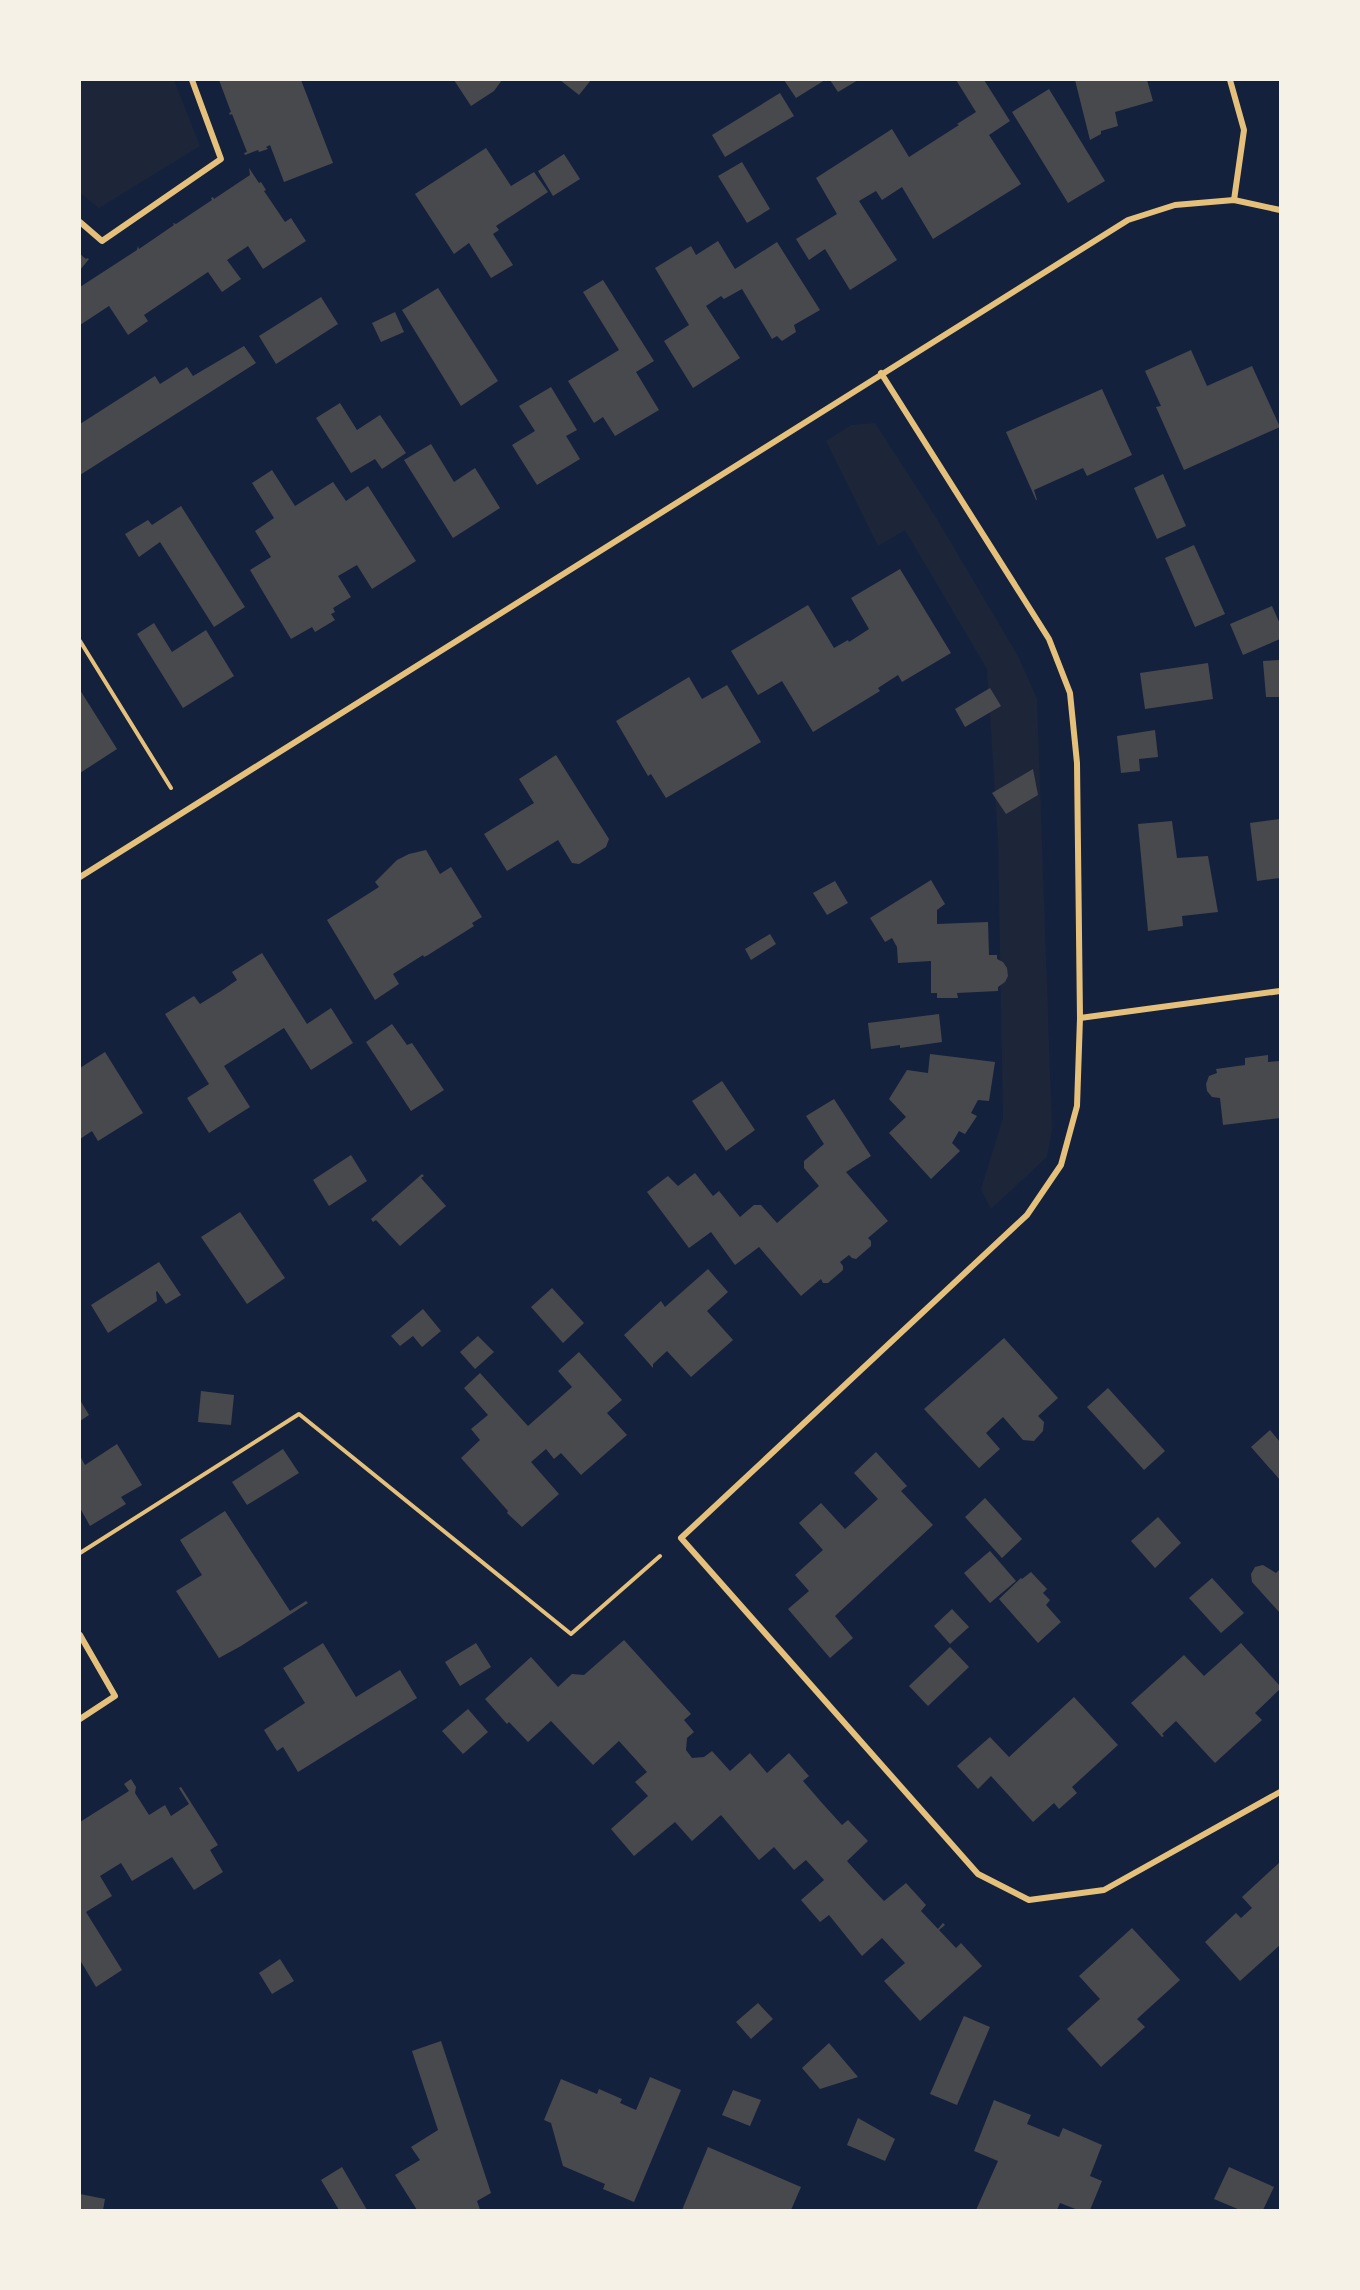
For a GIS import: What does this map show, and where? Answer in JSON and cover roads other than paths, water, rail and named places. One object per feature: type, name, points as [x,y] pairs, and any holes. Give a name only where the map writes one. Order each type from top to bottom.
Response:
[{"type":"street","points":[[80,222],[102,241],[221,159],[192,80]]},
{"type":"street","points":[[1230,80],[1244,130],[1234,200]]},
{"type":"street","points":[[80,877],[1128,220],[1175,205],[1234,200],[1281,210]]},
{"type":"street","points":[[881,373],[1049,639],[1070,693],[1077,763],[1080,1018],[1077,1106],[1061,1165],[1027,1215],[681,1538],[978,1874],[1029,1900],[1104,1890],[1281,1792]]},
{"type":"street","points":[[1080,1018],[1281,991]]},
{"type":"street","points":[[80,1635],[115,1696],[80,1719]]}]
